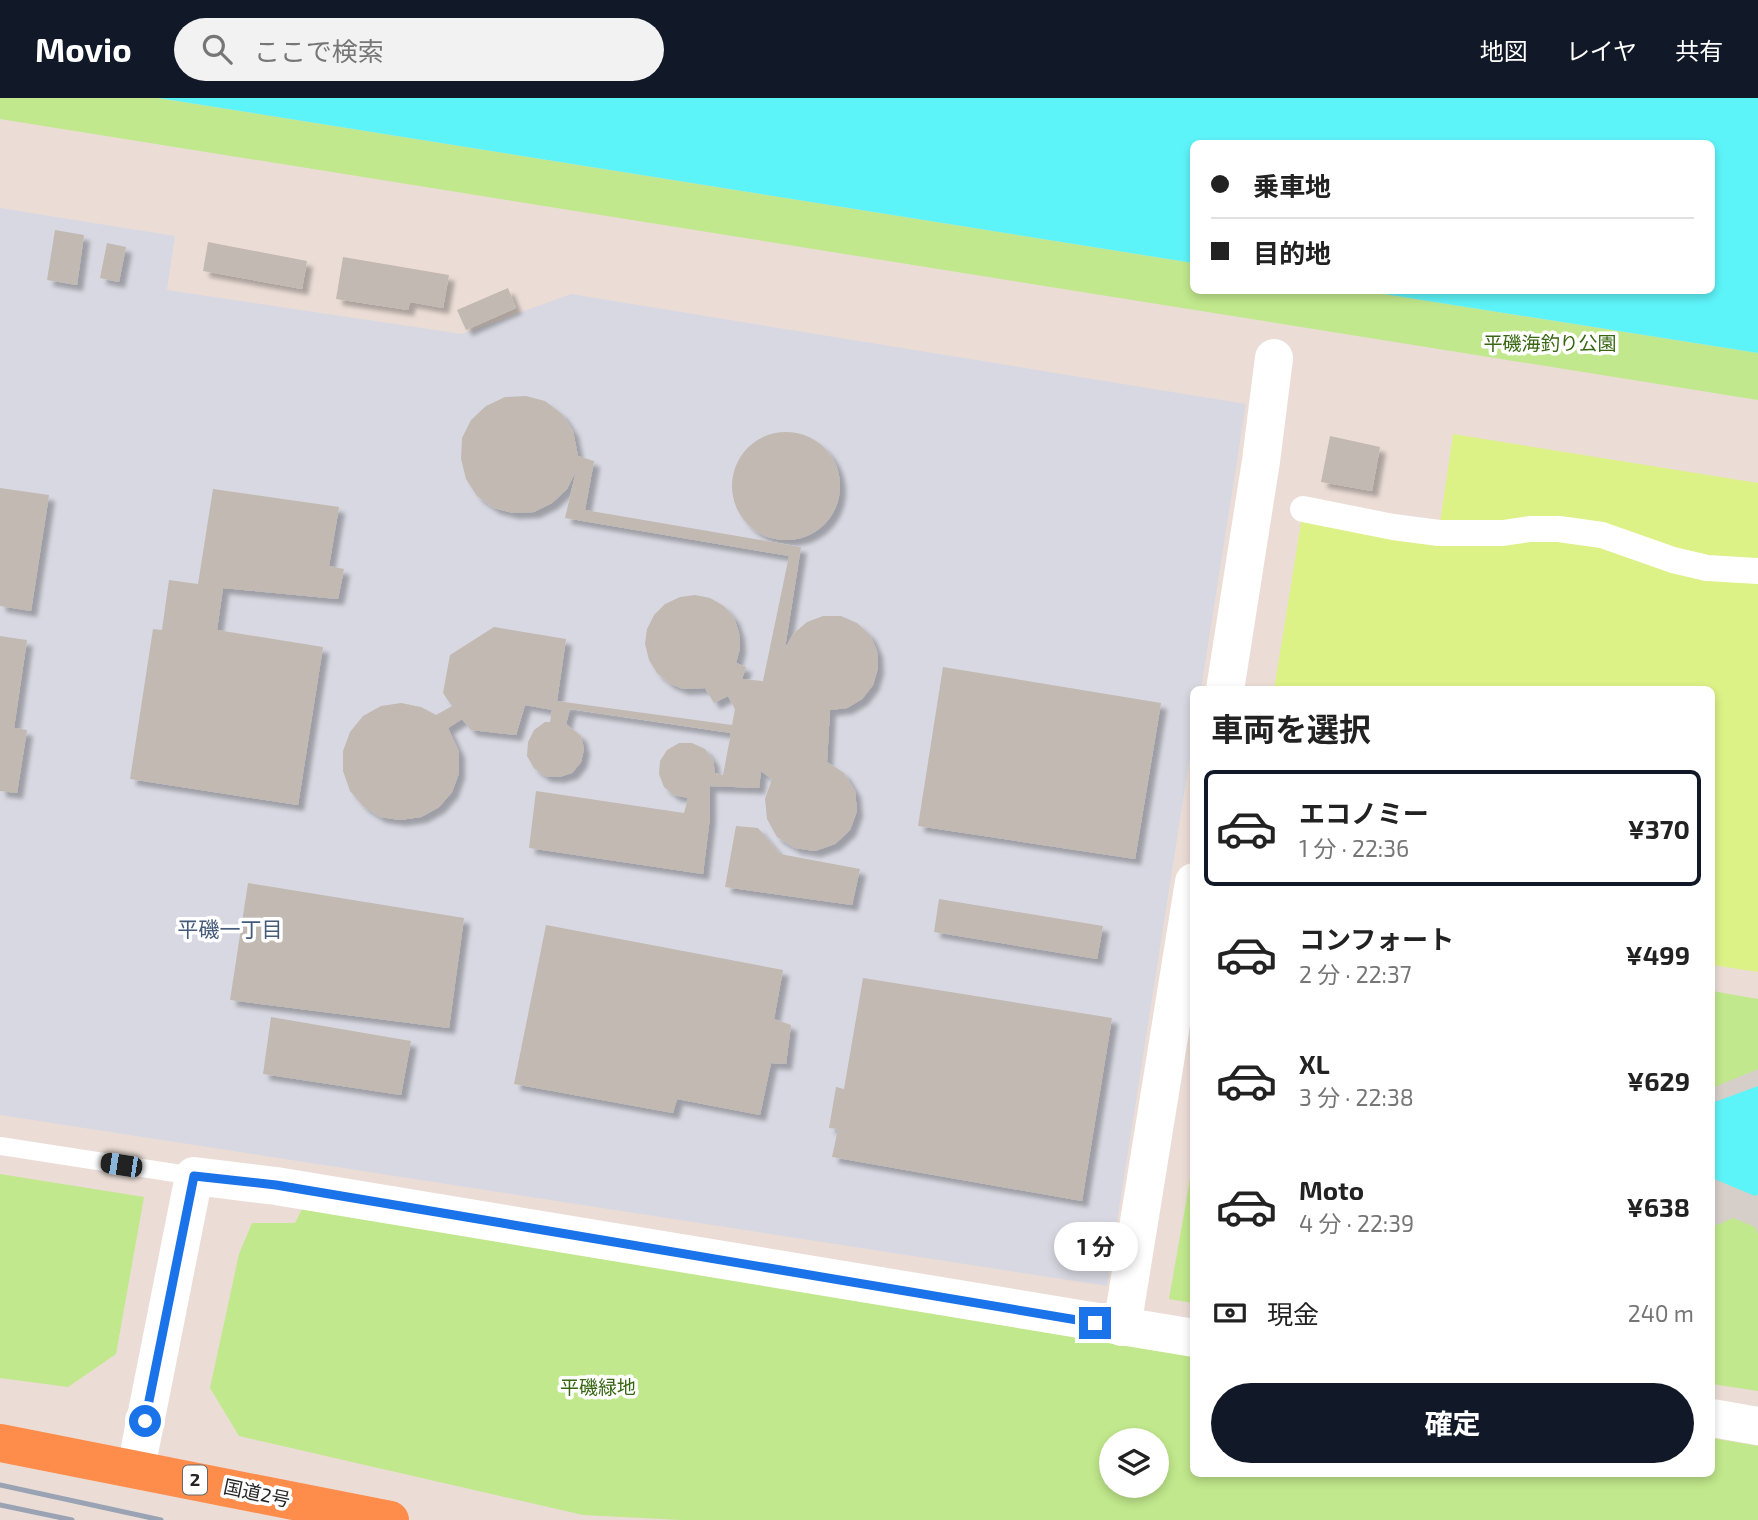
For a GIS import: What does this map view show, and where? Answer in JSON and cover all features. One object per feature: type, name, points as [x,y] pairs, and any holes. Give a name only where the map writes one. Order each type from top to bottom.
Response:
[{"type":"highway","name":"国道2号","points":[[0,1443],[390,1520]]},
{"type":"street","points":[[1226,686],[1261,461],[1274,358]]},
{"type":"street","points":[[1303,509],[1439,533],[1503,533],[1559,529],[1602,535],[1673,560],[1707,568],[1758,571]]},
{"type":"street","points":[[1122,1327],[1190,907]]},
{"type":"street","points":[[136,1468],[194,1176],[276,1185],[1190,1337]]},
{"type":"street","points":[[1715,1419],[1758,1426]]},
{"type":"lane","points":[[0,1146],[194,1176]]},
{"type":"shaded area","points":[[0,208],[175,236],[167,290],[462,334],[571,294],[1246,404],[1201,686],[1190,686],[1190,756],[1107,1286],[0,1115]]},
{"type":"shaded area","points":[[1758,1069],[1758,1234],[1755,1227],[1733,1218],[1715,1226],[1715,1087]]},
{"type":"green space","name":"平磯海釣り公園","points":[[0,98],[158,98],[1190,263],[1190,294],[1384,294],[1758,353],[1758,400],[0,119]]},
{"type":"green space","points":[[1453,434],[1758,483],[1758,972],[1715,965],[1715,686],[1275,686],[1305,498],[1440,523]]},
{"type":"green space","points":[[1715,992],[1758,999],[1758,1391],[1715,1384]]},
{"type":"green space","points":[[0,1174],[144,1197],[116,1354],[68,1387],[0,1378]]},
{"type":"green space","points":[[1190,1179],[1190,1302],[1169,1299]]},
{"type":"green space","name":"平磯緑地","points":[[302,1209],[1190,1354],[1190,1477],[1715,1477],[1715,1439],[1758,1446],[1758,1520],[681,1520],[583,1515],[239,1436],[210,1388],[239,1254],[252,1223],[295,1223]]},
{"type":"water","points":[[158,98],[1758,98],[1758,353],[1384,294],[1715,294],[1715,140],[1190,140],[1190,263]]},
{"type":"water","points":[[1758,1086],[1758,1194],[1755,1196],[1715,1179],[1715,1102]]},
{"type":"building","points":[[55,230],[84,235],[77,285],[47,280]]},
{"type":"building","points":[[208,242],[307,261],[302,289],[203,271]]},
{"type":"building","points":[[107,243],[126,247],[119,282],[100,278]]},
{"type":"building","points":[[343,257],[449,275],[443,308],[410,302],[408,310],[336,299]]},
{"type":"building","points":[[508,288],[516,308],[466,330],[457,310]]},
{"type":"building","points":[[526,396],[545,401],[562,414],[573,431],[578,456],[594,461],[585,510],[801,547],[785,648],[794,633],[807,622],[823,616],[841,616],[857,623],[870,635],[877,651],[878,668],[873,685],[862,699],[847,708],[830,710],[827,762],[844,773],[855,791],[857,811],[850,830],[835,844],[815,851],[795,848],[777,837],[767,819],[765,799],[772,779],[761,771],[759,788],[710,786],[710,817],[703,874],[529,848],[536,791],[684,813],[688,798],[674,795],[664,787],[659,774],[660,761],[667,750],[679,743],[692,743],[705,749],[713,760],[715,773],[723,775],[731,733],[570,709],[566,724],[581,736],[584,749],[581,762],[572,773],[559,777],[545,776],[534,768],[527,756],[528,742],[534,730],[545,722],[550,722],[552,710],[525,705],[516,735],[471,730],[462,719],[448,728],[459,752],[459,773],[452,792],[439,807],[421,817],[400,820],[380,817],[363,806],[350,791],[343,771],[343,751],[350,732],[363,716],[381,706],[401,703],[421,707],[436,715],[452,706],[443,693],[450,655],[494,627],[566,639],[557,701],[732,725],[735,709],[728,696],[714,703],[705,688],[683,689],[669,683],[657,673],[649,660],[645,644],[647,629],[654,615],[665,604],[680,597],[695,595],[710,598],[724,606],[734,618],[740,648],[736,663],[746,667],[742,679],[763,681],[789,556],[565,518],[576,471],[567,489],[552,503],[534,512],[513,513],[494,508],[477,496],[466,479],[461,459],[462,438],[471,420],[486,406],[505,397]]},
{"type":"building","points":[[786,432],[807,436],[824,448],[836,465],[840,486],[836,507],[824,524],[807,536],[786,540],[765,536],[748,524],[736,507],[732,486],[736,465],[748,448],[765,436]]},
{"type":"building","points":[[1330,436],[1380,447],[1372,491],[1321,482]]},
{"type":"building","points":[[0,488],[49,495],[31,611],[0,606]]},
{"type":"building","points":[[213,489],[339,507],[329,566],[344,569],[338,599],[223,588],[217,630],[323,647],[298,805],[130,779],[153,629],[162,630],[169,580],[198,584]]},
{"type":"building","points":[[0,636],[27,640],[14,728],[27,730],[17,793],[0,791]]},
{"type":"building","points":[[943,667],[1161,703],[1135,859],[918,826]]},
{"type":"building","points":[[736,826],[758,828],[780,854],[860,869],[852,905],[725,887]]},
{"type":"building","points":[[248,883],[464,918],[449,1028],[230,1000]]},
{"type":"building","points":[[939,899],[1103,926],[1097,959],[934,932]]},
{"type":"building","points":[[546,925],[783,970],[774,1019],[791,1025],[786,1064],[771,1063],[760,1115],[677,1099],[673,1113],[514,1084]]},
{"type":"building","points":[[863,978],[1112,1018],[1082,1201],[832,1157],[838,1129],[829,1128],[836,1087],[844,1089]]},
{"type":"building","points":[[271,1017],[411,1041],[401,1095],[263,1074]]},
{"type":"railway","points":[[0,1485],[161,1520]]},
{"type":"railway","points":[[0,1505],[72,1520]]},
{"type":"district","name":"平磯一丁目","points":[[230,930]]},
{"type":"route","points":[[145,1421],[194,1176],[276,1185],[1095,1323]]}]
